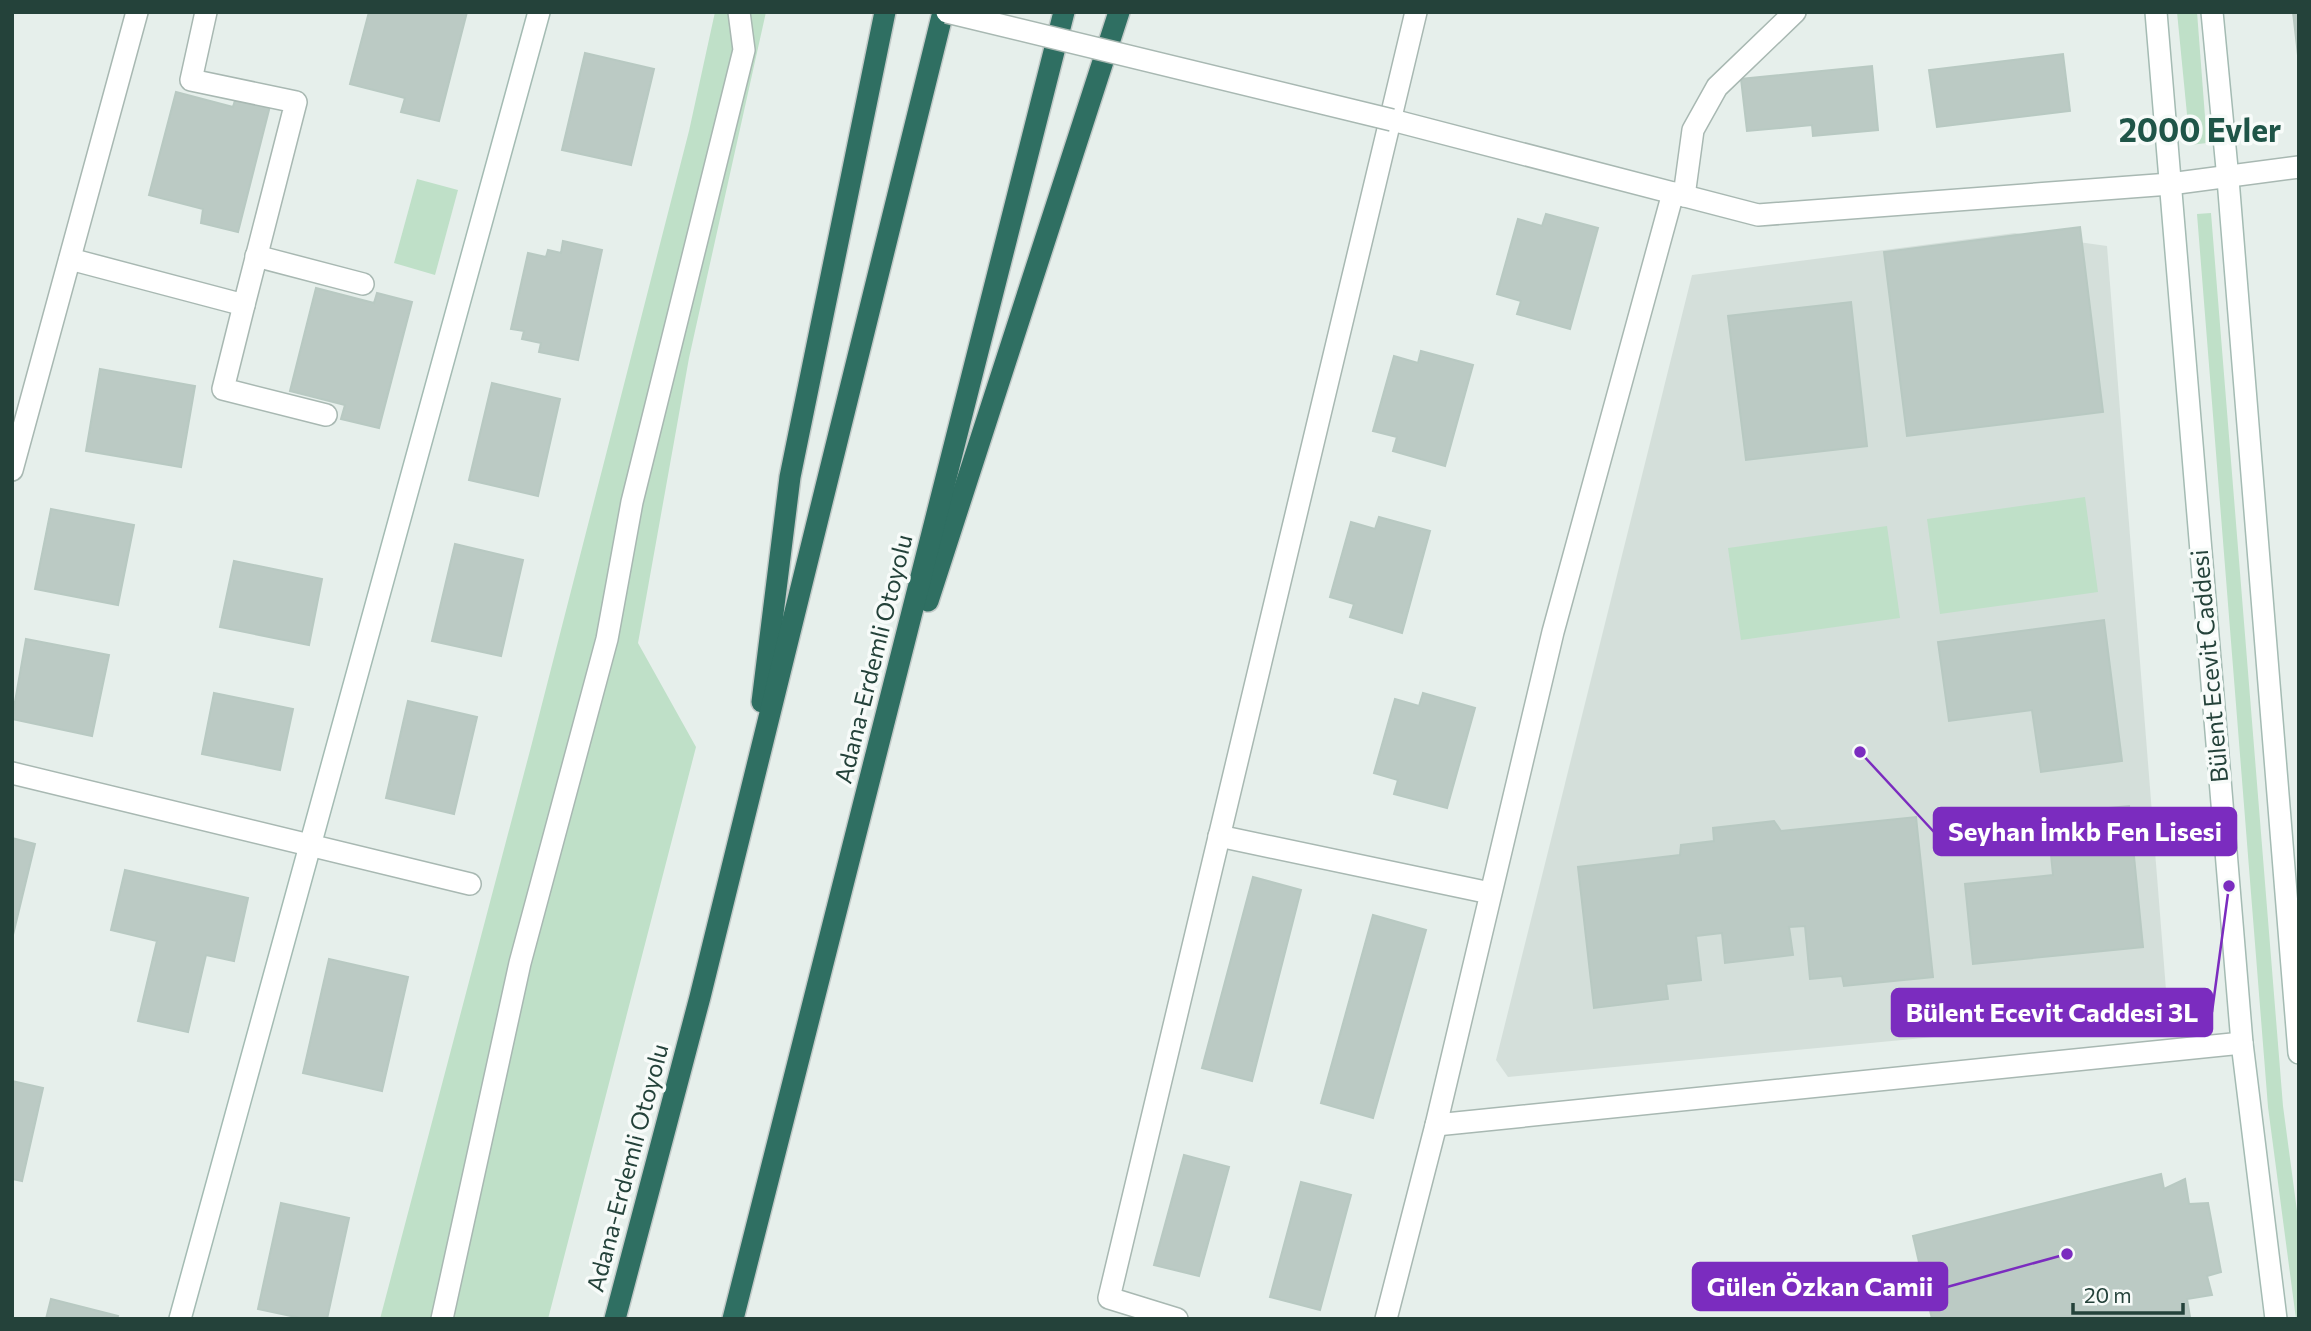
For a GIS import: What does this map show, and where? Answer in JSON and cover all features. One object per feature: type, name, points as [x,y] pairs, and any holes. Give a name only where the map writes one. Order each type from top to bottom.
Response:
[{"type":"highway","points":[[750,796],[790,477],[885,12]]},
{"type":"highway","name":"Adana-Erdemli Otoyolu","points":[[615,1319],[750,796],[945,12]]},
{"type":"highway","name":"Adana-Erdemli Otoyolu","points":[[733,1319],[1064,12]]},
{"type":"highway","points":[[872,776],[1119,12]]},
{"type":"street","points":[[12,470],[137,12]]},
{"type":"street","points":[[206,12],[191,80],[296,102],[223,389],[327,415]]},
{"type":"street","points":[[180,1319],[539,12]]},
{"type":"street","points":[[442,1319],[520,963],[607,639],[632,502],[744,50],[739,12]]},
{"type":"street","points":[[945,12],[1392,120],[1758,215],[2228,179],[2299,167]]},
{"type":"street","points":[[1177,1319],[1109,1298],[1416,12]]},
{"type":"street","points":[[1387,1319],[1553,632],[1679,195],[1693,130],[1717,87],[1795,12]]},
{"type":"street","name":"Bülent Ecevit Caddesi","points":[[2156,12],[2242,1043],[2276,1319]]},
{"type":"street","points":[[2212,12],[2299,1053]]},
{"type":"street","points":[[257,256],[363,284]]},
{"type":"street","points":[[70,259],[244,304]]},
{"type":"street","points":[[12,773],[311,848],[470,884]]},
{"type":"street","points":[[1219,836],[1490,893]]},
{"type":"street","points":[[1436,1125],[2242,1043]]},
{"type":"shaded area","points":[[2015,233],[2107,246],[2168,1015],[1508,1077],[1496,1060],[1692,275]]},
{"type":"green space","points":[[715,12],[766,12],[689,358],[638,643],[696,747],[548,1319],[380,1319],[532,743],[689,131]]},
{"type":"green space","points":[[2177,12],[2197,12],[2207,143],[2190,145]]},
{"type":"green space","points":[[417,179],[458,190],[435,275],[394,263]]},
{"type":"green space","points":[[2211,213],[2283,1106],[2299,1226],[2299,1319],[2296,1319],[2268,1107],[2197,214]]},
{"type":"green space","points":[[2085,497],[2098,592],[1940,614],[1927,519]]},
{"type":"green space","points":[[1887,526],[1900,618],[1741,640],[1728,548]]},
{"type":"building","points":[[369,12],[467,12],[439,121],[401,112],[405,98],[350,84]]},
{"type":"building","points":[[2293,12],[2299,12],[2299,64]]},
{"type":"building","points":[[585,53],[654,69],[631,165],[562,150]]},
{"type":"building","points":[[2063,54],[2070,111],[1937,127],[1929,70]]},
{"type":"building","points":[[1872,66],[1878,130],[1813,136],[1812,125],[1747,131],[1741,79]]},
{"type":"building","points":[[176,92],[233,107],[236,97],[270,106],[238,232],[201,223],[203,209],[149,195]]},
{"type":"building","points":[[1546,214],[1598,228],[1570,329],[1517,314],[1521,301],[1497,294],[1518,219],[1542,226]]},
{"type":"building","points":[[2080,227],[2103,412],[1907,436],[1884,252]]},
{"type":"building","points":[[563,241],[602,250],[578,360],[539,352],[541,343],[522,339],[524,331],[511,329],[528,253],[546,257],[548,250],[561,253]]},
{"type":"building","points":[[316,288],[374,303],[377,293],[412,302],[379,428],[341,419],[345,405],[290,391]]},
{"type":"building","points":[[1851,302],[1867,446],[1746,460],[1728,316]]},
{"type":"building","points":[[1421,351],[1473,365],[1445,466],[1393,451],[1397,437],[1373,431],[1394,356],[1418,363]]},
{"type":"building","points":[[100,369],[195,386],[181,467],[86,451]]},
{"type":"building","points":[[492,383],[560,399],[538,496],[469,480]]},
{"type":"building","points":[[51,509],[134,525],[118,605],[35,589]]},
{"type":"building","points":[[1379,517],[1430,531],[1402,633],[1350,617],[1354,604],[1330,597],[1351,522],[1375,529]]},
{"type":"building","points":[[455,544],[523,560],[501,656],[432,641]]},
{"type":"building","points":[[234,561],[322,579],[309,645],[220,627]]},
{"type":"building","points":[[2104,620],[2122,761],[2041,772],[2032,710],[1949,721],[1938,642]]},
{"type":"building","points":[[26,639],[109,655],[92,736],[12,719]]},
{"type":"building","points":[[214,693],[293,709],[280,770],[202,754]]},
{"type":"building","points":[[1423,693],[1475,708],[1447,808],[1394,794],[1398,780],[1374,773],[1395,699],[1419,706]]},
{"type":"building","points":[[408,701],[477,717],[454,814],[386,798]]},
{"type":"building","points":[[2129,806],[2143,947],[1973,964],[1965,884],[2053,875],[2047,814]]},
{"type":"building","points":[[1916,817],[1933,977],[1844,986],[1842,976],[1810,979],[1805,926],[1789,927],[1793,955],[1725,963],[1722,933],[1696,936],[1701,980],[1666,984],[1668,999],[1594,1008],[1578,867],[1680,855],[1681,845],[1714,841],[1713,828],[1774,821],[1781,831]]},
{"type":"building","points":[[12,838],[35,844],[12,939]]},
{"type":"building","points":[[125,870],[248,898],[234,961],[206,955],[188,1032],[138,1021],[157,941],[111,930]]},
{"type":"building","points":[[1253,877],[1301,890],[1252,1081],[1202,1068]]},
{"type":"building","points":[[1373,915],[1426,930],[1373,1118],[1321,1103]]},
{"type":"building","points":[[329,959],[408,977],[382,1091],[303,1073]]},
{"type":"building","points":[[12,1081],[43,1088],[22,1181],[12,1179]]},
{"type":"building","points":[[1184,1155],[1229,1167],[1199,1276],[1154,1265]]},
{"type":"building","points":[[2161,1174],[2164,1189],[2185,1179],[2189,1204],[2208,1203],[2221,1272],[2207,1276],[2212,1295],[2187,1299],[2190,1317],[1932,1319],[1913,1236]]},
{"type":"building","points":[[1301,1182],[1351,1195],[1320,1310],[1270,1297]]},
{"type":"building","points":[[281,1203],[349,1218],[327,1319],[305,1319],[258,1309]]},
{"type":"building","points":[[51,1299],[118,1316],[117,1319],[46,1319]]},
{"type":"place","name":"Seyhan İmkb Fen Lisesi","points":[[1860,752]]},
{"type":"place","name":"Bülent Ecevit Caddesi 3L","points":[[2229,886]]},
{"type":"place","name":"Gülen Özkan Camii","points":[[2067,1254]]},
{"type":"district","name":"2000 Evler","points":[[2200,131]]}]
